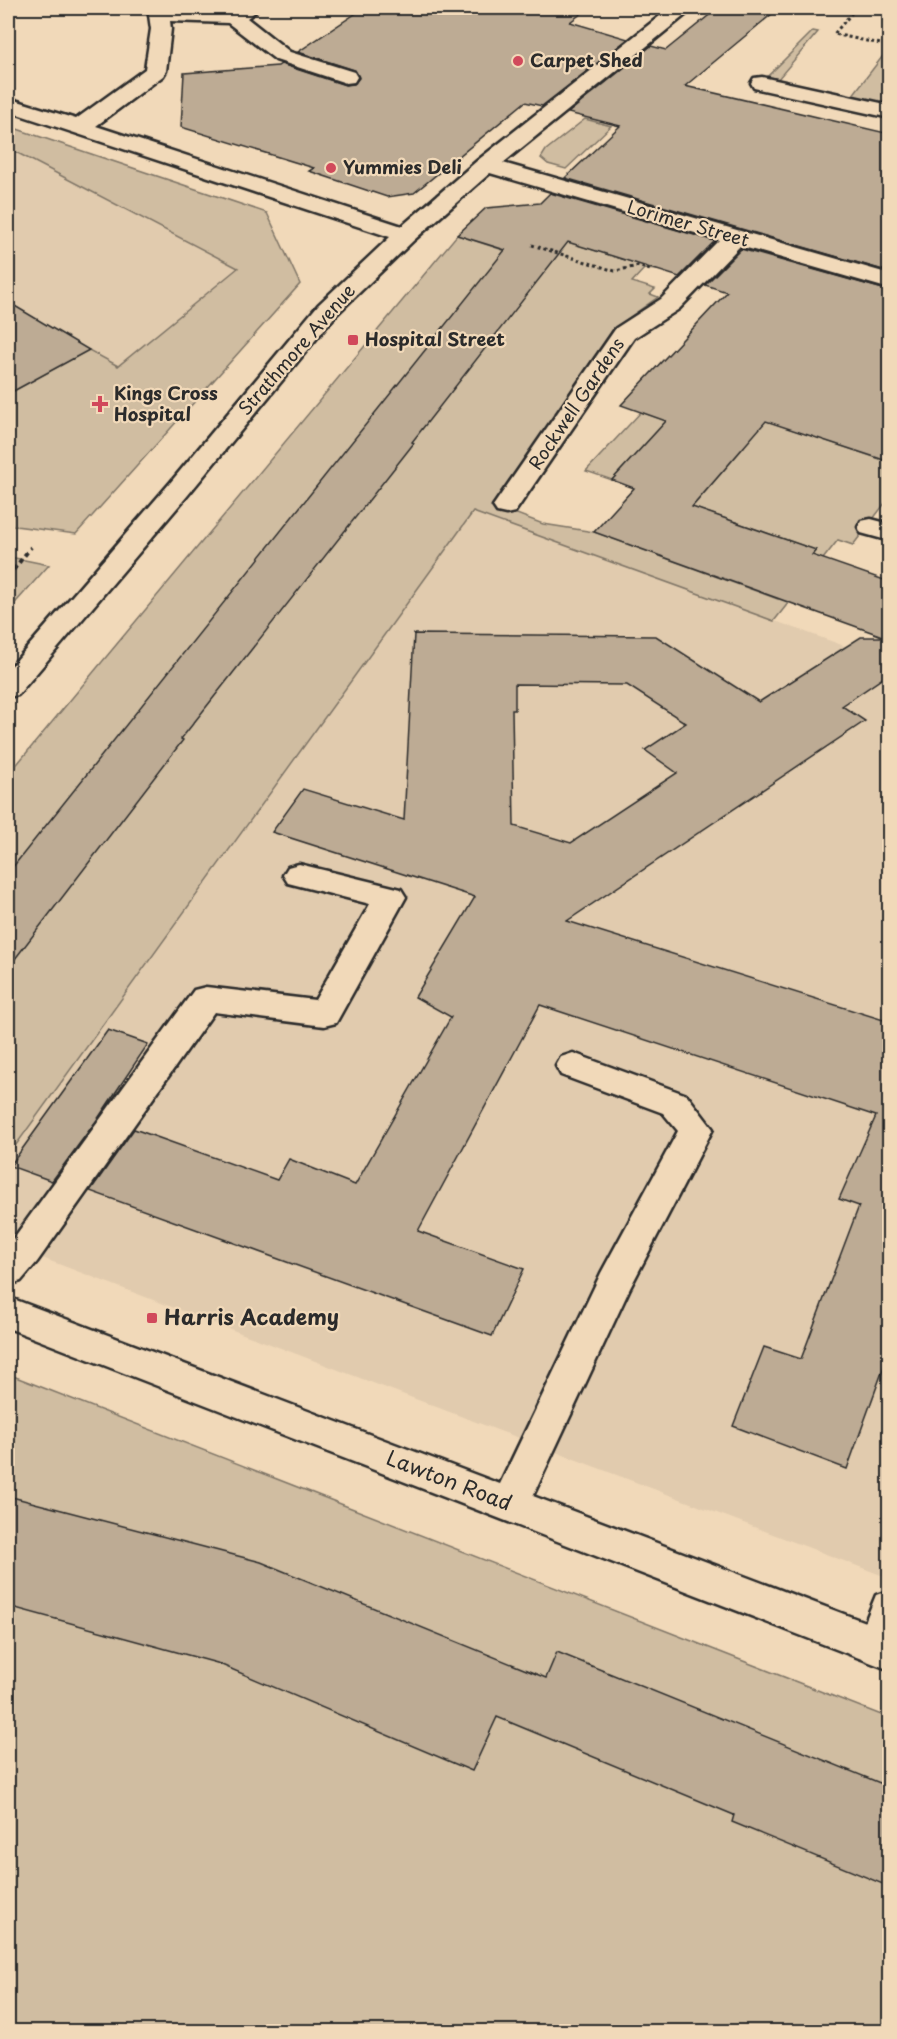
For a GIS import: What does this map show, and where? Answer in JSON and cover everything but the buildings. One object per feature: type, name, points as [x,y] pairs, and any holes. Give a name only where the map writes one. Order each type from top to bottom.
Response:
[{"type":"street","name":"Strathmore Avenue","points":[[8,688],[179,489],[327,310],[406,235],[486,165],[682,8]]},
{"type":"street","points":[[80,127],[155,71],[161,29],[159,11],[241,12],[283,56],[346,77]]},
{"type":"street","points":[[762,83],[890,112]]},
{"type":"street","points":[[8,104],[406,235]]},
{"type":"street","name":"Lorimer Street","points":[[486,165],[890,282]]},
{"type":"street","name":"Rockwell Gardens","points":[[506,506],[625,333],[670,304],[735,237]]},
{"type":"street","points":[[8,1270],[24,1252],[206,999],[324,1014],[390,897],[299,875]]},
{"type":"street","points":[[510,1504],[614,1284],[696,1129],[675,1104],[573,1066]]},
{"type":"street","name":"Lawton Road","points":[[8,1312],[883,1648]]},
{"type":"street","points":[[883,1648],[890,1608]]},
{"type":"path","points":[[856,8],[834,34],[890,46]]},
{"type":"path","points":[[532,245],[615,271],[638,266],[692,283]]},
{"type":"path","points":[[8,577],[31,546]]},
{"type":"shaded area","points":[[813,31],[818,32],[778,79],[768,76]]},
{"type":"shaded area","points":[[889,48],[889,105],[852,96]]},
{"type":"shaded area","points":[[585,119],[611,126],[566,169],[548,164],[541,158],[546,150]]},
{"type":"shaded area","name":"Kings Cross Hospital","points":[[8,126],[267,213],[300,284],[76,534],[8,525]]},
{"type":"shaded area","points":[[8,126],[267,213],[300,284],[76,534],[8,525],[8,394],[89,350],[118,366],[238,268],[8,148]]},
{"type":"shaded area","points":[[525,229],[658,270],[644,269],[632,282],[655,289],[650,294],[658,297],[613,329],[493,505],[543,524],[594,532],[778,599],[816,550],[692,507],[744,447],[722,406],[889,462],[889,498],[853,545],[838,540],[774,621],[473,512],[8,1156],[8,775],[457,235],[503,250]]},
{"type":"shaded area","points":[[641,412],[667,421],[612,480],[586,471]]},
{"type":"shaded area","points":[[473,512],[889,662],[889,1578],[8,1245],[8,1156]]},
{"type":"shaded area","points":[[10,557],[49,565],[8,611],[8,561]]},
{"type":"shaded area","points":[[8,1374],[889,1718],[889,2031],[8,2031]]},
{"type":"place","name":"Carpet Shed","points":[[518,61]]},
{"type":"place","name":"Yummies Deli","points":[[331,168]]},
{"type":"place","name":"Hospital Street","points":[[353,340]]},
{"type":"place","name":"Kings Cross Hospital","points":[[100,404]]},
{"type":"place","name":"Harris Academy","points":[[152,1318]]}]
